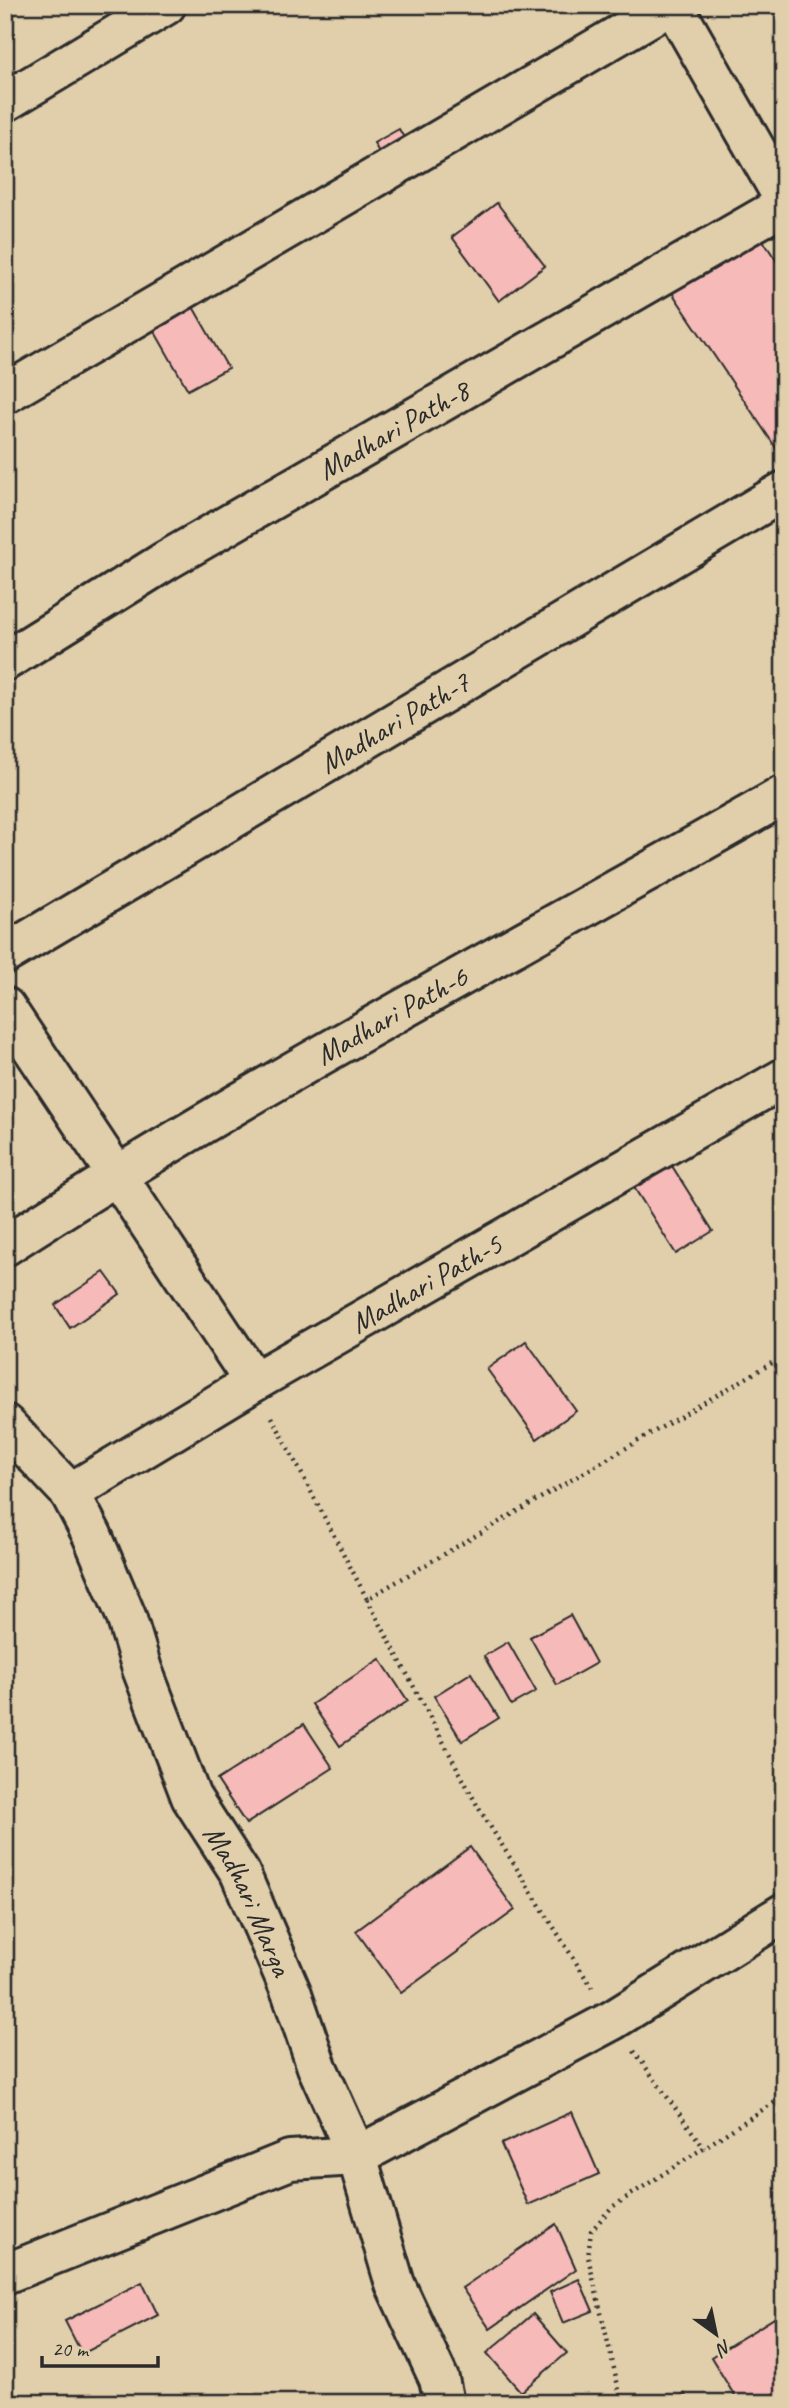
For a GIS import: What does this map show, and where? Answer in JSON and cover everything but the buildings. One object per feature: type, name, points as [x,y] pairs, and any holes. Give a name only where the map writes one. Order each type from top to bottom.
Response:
[{"type":"street","points":[[5,102],[166,5]]},
{"type":"street","points":[[5,394],[671,5],[784,199]]},
{"type":"street","name":"Madhari Path-8","points":[[5,661],[167,560],[784,205]]},
{"type":"street","name":"Madhari Path-7","points":[[5,954],[784,491]]},
{"type":"street","name":"Madhari Path-6","points":[[5,1246],[115,1176],[335,1047],[784,795]]},
{"type":"street","points":[[5,1007],[254,1382]]},
{"type":"street","name":"Madhari Path-5","points":[[70,1493],[254,1382],[784,1078]]},
{"type":"street","name":"Madhari Marga","points":[[5,1424],[70,1493],[92,1535],[126,1616],[142,1669],[191,1797],[240,1873],[292,1994],[317,2067],[357,2155],[395,2284],[439,2379],[444,2403]]},
{"type":"street","points":[[5,2274],[290,2160],[357,2155],[612,2020],[784,1913]]},
{"type":"path","points":[[367,1599],[784,1356]]},
{"type":"path","points":[[254,1382],[478,1807],[612,2020],[704,2148]]},
{"type":"path","points":[[622,2403],[588,2257],[591,2231],[612,2207],[784,2096]]}]
